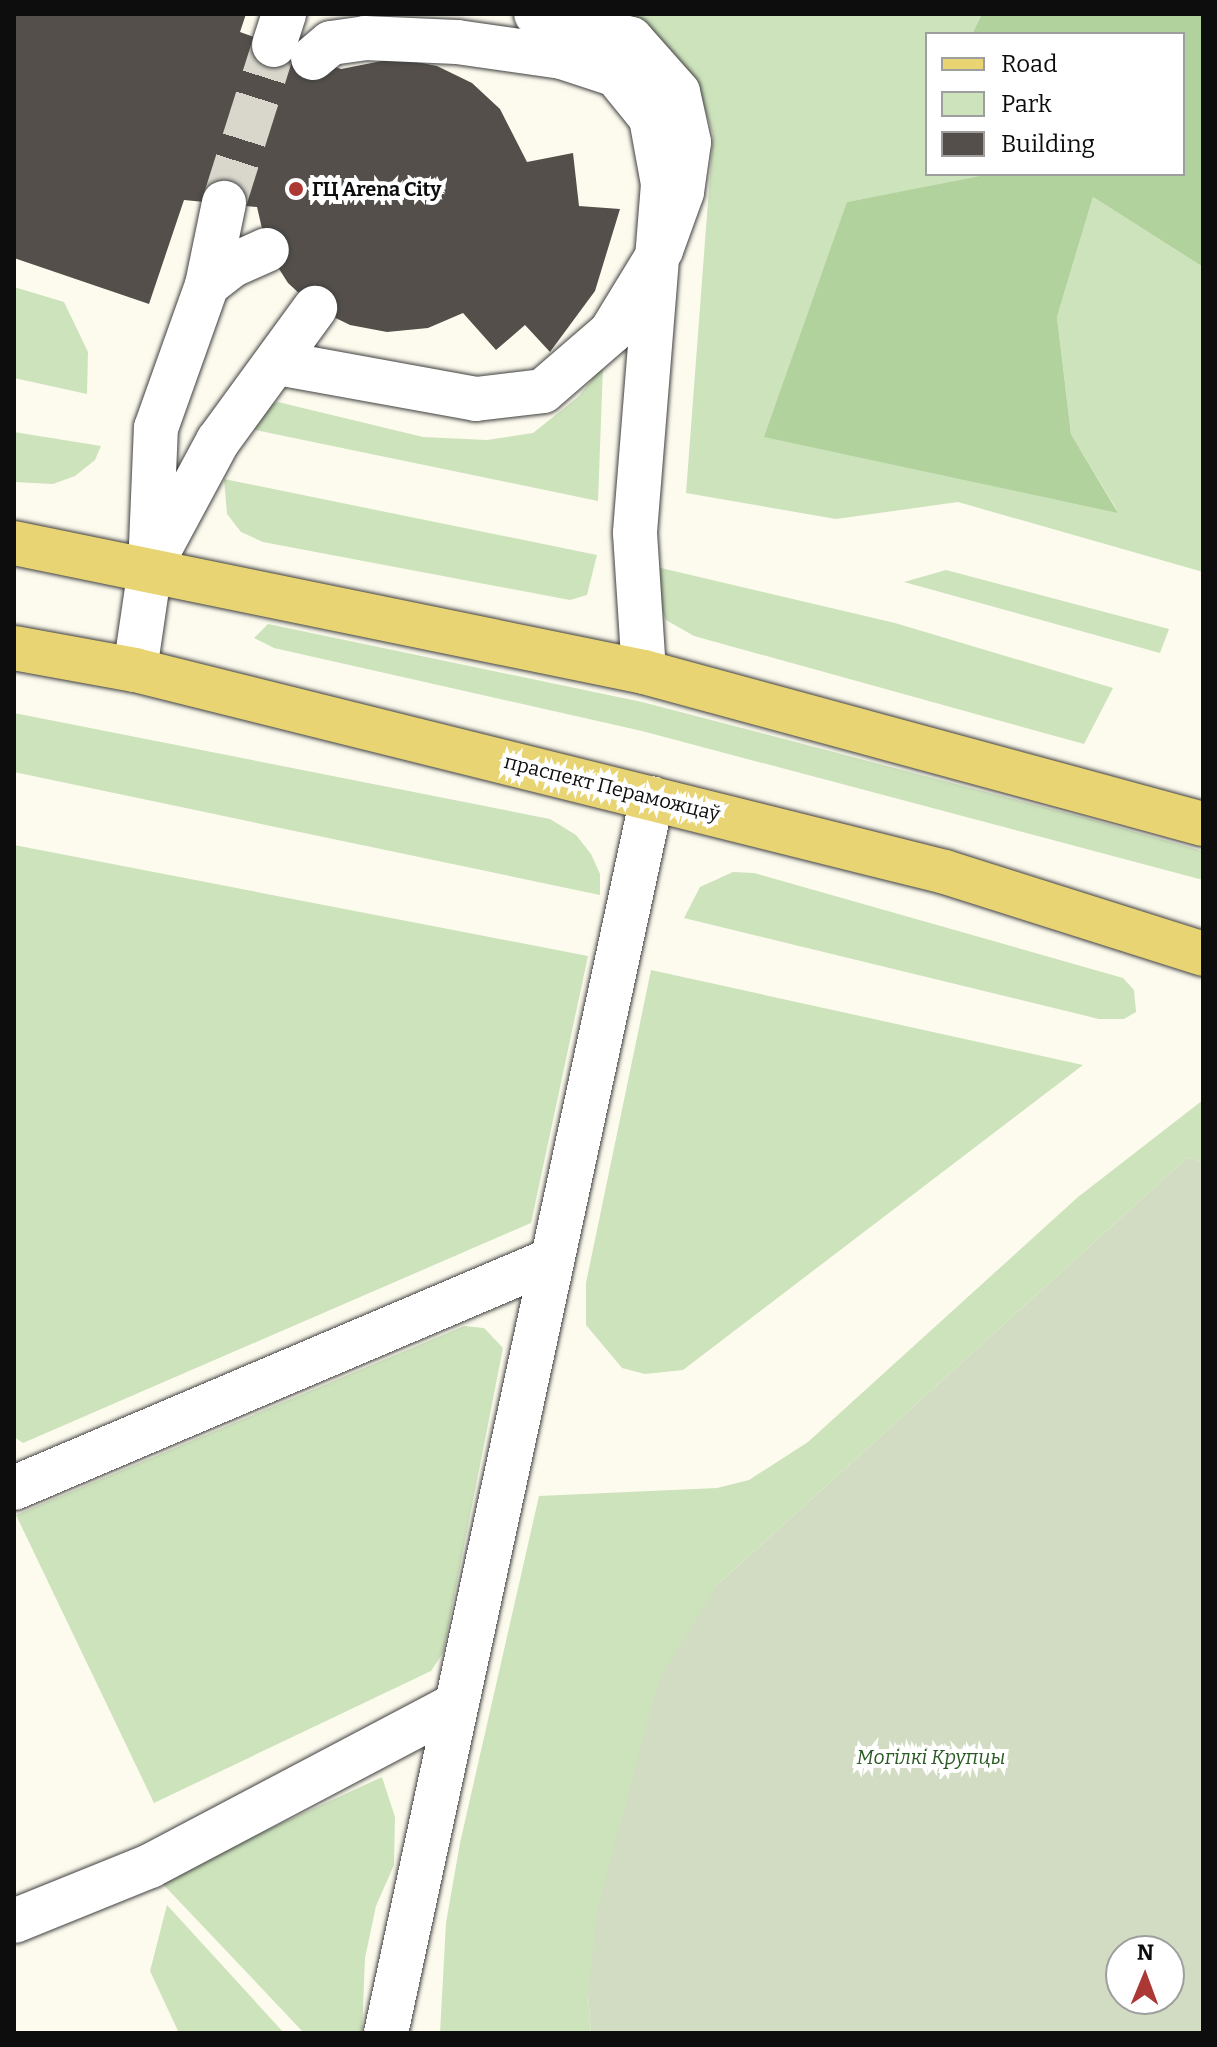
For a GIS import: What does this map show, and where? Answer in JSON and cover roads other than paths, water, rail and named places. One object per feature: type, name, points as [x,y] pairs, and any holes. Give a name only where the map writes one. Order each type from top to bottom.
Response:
[{"type":"main road","points":[[14,543],[644,672],[1203,824]]},
{"type":"main road","name":"праспект Пераможцаў","points":[[14,648],[135,670],[945,872],[1203,954]]},
{"type":"lane","points":[[278,363],[476,399],[543,391],[611,332],[661,250],[682,192],[689,142],[678,92],[631,39],[536,14]]},
{"type":"lane","points":[[290,39],[331,43],[365,38],[457,42],[562,57],[616,75],[651,118],[663,184],[661,250],[635,533],[644,672]]},
{"type":"lane","points":[[135,670],[150,569],[156,428],[207,285],[224,203]]},
{"type":"lane","points":[[207,285],[233,265],[267,250]]},
{"type":"lane","points":[[150,569],[218,441],[278,363],[315,308]]},
{"type":"lane","points":[[386,2033],[652,798]]},
{"type":"lane","points":[[14,1488],[551,1260]]},
{"type":"lane","points":[[14,1921],[150,1866],[454,1706]]},
{"type":"tunnel","points":[[224,203],[274,45]]},
{"type":"place","name":"ГЦ Arena City","points":[[296,189]]},
{"type":"park label","name":"Могілкі Крупцы","points":[[931,1757]]}]
